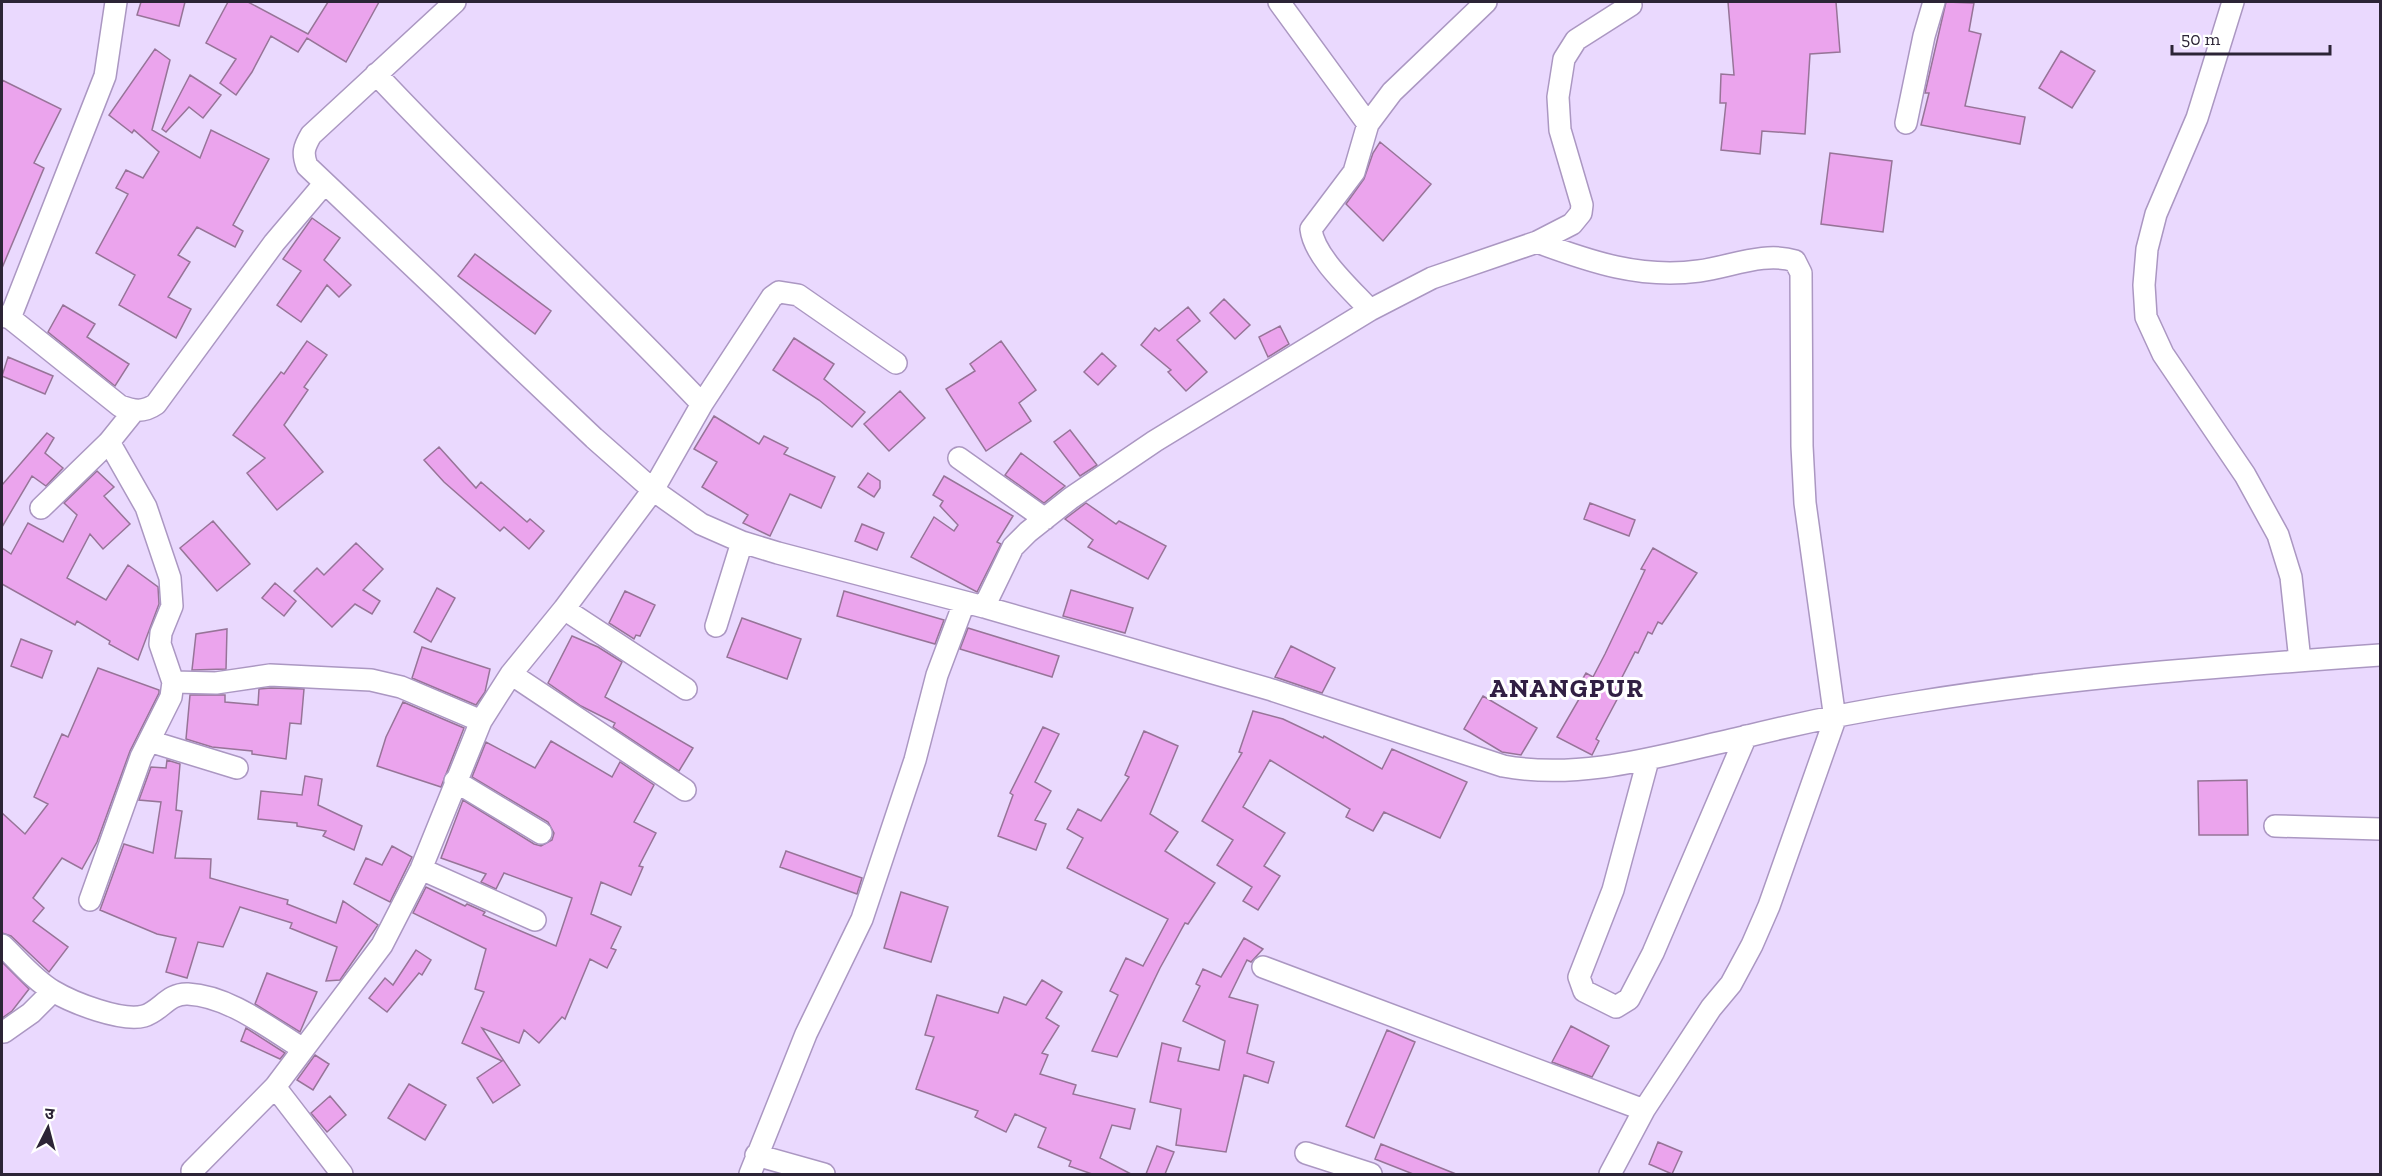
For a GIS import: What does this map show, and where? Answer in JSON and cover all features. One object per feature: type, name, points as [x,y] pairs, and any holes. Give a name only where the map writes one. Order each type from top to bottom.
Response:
[{"type":"street","points":[[116,2],[105,76],[6,317],[120,406],[134,411],[146,411],[156,404],[274,243],[324,184]]},
{"type":"street","points":[[454,2],[311,135],[304,148],[303,157],[307,166],[398,250],[585,431],[653,490],[691,518],[742,542],[974,605],[1362,718],[1503,766],[1551,771],[1648,760],[1746,736],[1915,702],[2077,679],[2380,655]]},
{"type":"street","points":[[1279,2],[1368,124]]},
{"type":"street","points":[[1370,310],[1320,253],[1312,237],[1311,229],[1354,172],[1368,124],[1392,92],[1486,2]]},
{"type":"street","points":[[1906,123],[1924,36],[1934,2]]},
{"type":"street","points":[[2233,2],[2197,118],[2156,214],[2147,249],[2144,285],[2146,317],[2163,354],[2245,475],[2278,535],[2291,577],[2300,661]]},
{"type":"street","points":[[824,1174],[753,1165],[806,1034],[862,919],[915,760],[937,675],[974,605],[1013,547],[1045,519],[1155,441],[1370,310],[1432,278],[1537,242],[1572,224],[1581,213],[1582,205],[1563,144],[1558,113],[1564,59],[1576,40],[1631,5]]},
{"type":"street","points":[[376,74],[546,249],[617,315],[702,404]]},
{"type":"street","points":[[1537,242],[1592,262],[1641,273],[1700,271],[1749,261],[1778,259],[1795,261],[1799,267],[1805,503],[1836,719],[1769,906],[1752,945],[1731,984],[1644,1110],[1610,1174]]},
{"type":"street","points":[[192,1171],[275,1087],[382,945],[421,869],[481,721],[511,674],[564,609],[653,490],[702,404],[772,297],[779,292],[789,292],[812,303],[896,363]]},
{"type":"street","points":[[41,508],[109,442],[134,411]]},
{"type":"street","points":[[90,900],[149,741],[171,697],[172,682],[159,644],[172,606],[171,578],[146,507],[109,442]]},
{"type":"street","points":[[958,458],[1045,519]]},
{"type":"street","points":[[716,626],[742,542]]},
{"type":"street","points":[[564,609],[686,688]]},
{"type":"street","points":[[511,674],[685,790]]},
{"type":"street","points":[[172,682],[216,683],[270,675],[372,680],[401,687],[481,721]]},
{"type":"street","points":[[1648,760],[1613,890],[1579,977],[1584,991],[1616,1007],[1629,999],[1653,952],[1746,736]]},
{"type":"street","points":[[149,741],[237,768]]},
{"type":"street","points":[[455,781],[541,833]]},
{"type":"street","points":[[2276,826],[2380,828]]},
{"type":"street","points":[[421,869],[535,920]]},
{"type":"street","points":[[2,945],[52,991],[111,1014],[128,1017],[147,1016],[170,998],[180,994],[197,996],[235,1008],[303,1048]]},
{"type":"street","points":[[1263,967],[1644,1110]]},
{"type":"street","points":[[4,1032],[31,1013],[52,991]]},
{"type":"street","points":[[275,1087],[342,1174]]},
{"type":"street","points":[[1306,1153],[1371,1174]]},
{"type":"building","points":[[141,2],[185,2],[179,26],[137,15]]},
{"type":"building","points":[[228,2],[248,2],[308,34],[328,2],[379,2],[346,62],[307,38],[298,52],[271,36],[252,72],[236,95],[220,83],[236,59],[206,43]]},
{"type":"building","points":[[1728,2],[1836,2],[1840,52],[1810,54],[1805,134],[1762,131],[1760,154],[1721,150],[1726,103],[1720,103],[1721,74],[1734,75]]},
{"type":"building","points":[[1946,2],[1974,3],[1969,31],[1981,34],[1965,106],[2025,117],[2020,144],[1921,125],[1929,93],[1925,93]]},
{"type":"building","points":[[155,49],[170,60],[152,130],[200,158],[211,130],[269,159],[233,225],[243,231],[235,247],[197,227],[178,255],[190,262],[168,297],[191,309],[176,338],[119,305],[135,275],[96,253],[128,194],[116,188],[126,170],[143,178],[159,152],[134,130],[132,133],[109,115]]},
{"type":"building","points":[[2061,51],[2095,71],[2072,108],[2039,88]]},
{"type":"building","points":[[190,75],[221,95],[203,118],[189,107],[166,132],[162,129]]},
{"type":"building","points":[[2,80],[61,109],[34,163],[44,168],[2,268]]},
{"type":"building","points":[[1380,142],[1431,184],[1383,241],[1346,204],[1364,179],[1373,153]]},
{"type":"building","points":[[1830,153],[1892,161],[1883,232],[1821,224]]},
{"type":"building","points":[[312,218],[340,238],[324,260],[351,285],[339,297],[327,285],[301,322],[277,305],[301,271],[283,259]]},
{"type":"building","points":[[475,254],[551,311],[535,334],[458,276]]},
{"type":"building","points":[[1224,299],[1250,325],[1235,339],[1210,313]]},
{"type":"building","points":[[63,305],[95,324],[87,337],[129,364],[115,386],[48,332]]},
{"type":"building","points":[[1188,307],[1200,321],[1177,340],[1207,372],[1186,391],[1168,372],[1171,370],[1141,345],[1155,328],[1159,331]]},
{"type":"building","points":[[1280,326],[1289,344],[1268,357],[1259,337]]},
{"type":"building","points":[[794,338],[834,364],[824,379],[865,412],[852,427],[819,400],[773,370]]},
{"type":"building","points":[[307,341],[327,355],[304,387],[308,390],[284,425],[323,472],[277,510],[247,473],[265,458],[233,435],[281,372],[284,374]]},
{"type":"building","points":[[1001,341],[1036,390],[1019,403],[1031,421],[986,451],[946,389],[975,371],[970,364]]},
{"type":"building","points":[[1102,353],[1116,366],[1098,385],[1084,372]]},
{"type":"building","points":[[8,357],[53,376],[45,394],[2,376]]},
{"type":"building","points":[[900,391],[925,418],[889,451],[864,424]]},
{"type":"building","points":[[714,416],[759,444],[764,436],[788,448],[784,454],[835,477],[821,508],[790,494],[770,536],[743,523],[748,515],[702,487],[717,462],[694,449]]},
{"type":"building","points":[[1070,430],[1097,465],[1080,476],[1054,442]]},
{"type":"building","points":[[47,433],[54,438],[45,453],[63,468],[46,486],[32,476],[2,527],[2,485]]},
{"type":"building","points":[[439,447],[476,488],[481,482],[527,522],[530,519],[544,531],[529,549],[504,527],[500,531],[444,482],[424,460]]},
{"type":"building","points":[[1021,453],[1065,486],[1044,503],[1005,475]]},
{"type":"building","points":[[97,471],[114,487],[104,496],[130,524],[103,549],[90,534],[67,578],[106,600],[128,565],[158,587],[159,604],[138,660],[109,644],[110,641],[77,621],[75,625],[2,584],[2,548],[11,554],[28,523],[63,542],[77,515],[64,503]]},
{"type":"building","points":[[868,473],[880,481],[880,488],[874,497],[858,487]]},
{"type":"building","points":[[944,476],[1013,516],[997,542],[1001,544],[977,592],[911,557],[934,517],[954,531],[958,525],[940,506],[943,501],[933,495]]},
{"type":"building","points":[[1086,503],[1116,524],[1119,521],[1166,546],[1148,579],[1088,547],[1093,540],[1065,519]]},
{"type":"building","points":[[1590,503],[1635,520],[1629,536],[1584,519]]},
{"type":"building","points":[[213,521],[250,564],[217,591],[180,548]]},
{"type":"building","points":[[862,524],[884,533],[877,550],[855,541]]},
{"type":"building","points":[[356,543],[383,569],[363,590],[380,601],[372,614],[355,604],[332,627],[294,591],[317,568],[324,575]]},
{"type":"building","points":[[1653,548],[1697,573],[1662,624],[1658,622],[1652,634],[1648,632],[1638,653],[1635,652],[1616,689],[1621,692],[1596,739],[1599,741],[1592,755],[1557,737],[1582,694],[1576,690],[1586,673],[1593,677],[1605,654],[1645,570],[1641,569]]},
{"type":"building","points":[[275,583],[296,601],[284,616],[262,598]]},
{"type":"building","points":[[437,588],[455,598],[431,642],[414,632]]},
{"type":"building","points":[[1071,590],[1133,608],[1125,633],[1063,616]]},
{"type":"building","points":[[625,591],[655,605],[640,636],[636,635],[634,639],[609,623]]},
{"type":"building","points":[[844,591],[944,620],[935,644],[837,616]]},
{"type":"building","points":[[742,618],[801,639],[787,679],[727,657]]},
{"type":"building","points":[[968,628],[1059,656],[1052,677],[960,649]]},
{"type":"building","points":[[227,629],[226,669],[192,670],[196,634]]},
{"type":"building","points":[[572,636],[598,647],[622,662],[605,697],[693,748],[679,771],[613,727],[615,723],[581,706],[548,683]]},
{"type":"building","points":[[21,639],[52,651],[42,678],[11,666]]},
{"type":"building","points":[[1291,646],[1335,668],[1322,693],[1275,677]]},
{"type":"building","points":[[422,647],[490,669],[485,692],[476,705],[412,678]]},
{"type":"building","points":[[98,668],[159,690],[159,693],[130,751],[97,842],[82,869],[62,858],[33,898],[44,908],[33,921],[68,947],[49,972],[11,936],[2,933],[2,813],[25,834],[48,804],[34,797],[62,734],[68,737]]},
{"type":"building","points":[[259,689],[304,689],[301,724],[290,723],[286,759],[252,754],[252,751],[212,747],[186,739],[190,695],[225,695],[225,702],[258,705]]},
{"type":"building","points":[[1483,696],[1537,728],[1521,755],[1502,752],[1464,729]]},
{"type":"building","points":[[403,702],[464,728],[441,787],[377,766],[386,737]]},
{"type":"building","points":[[1253,711],[1283,719],[1323,738],[1324,736],[1382,769],[1392,749],[1467,782],[1440,838],[1384,812],[1373,831],[1346,817],[1350,809],[1270,760],[1243,807],[1285,833],[1264,866],[1280,876],[1258,910],[1243,901],[1252,887],[1217,865],[1233,840],[1202,821],[1242,753],[1239,752]]},
{"type":"building","points":[[1043,727],[1059,734],[1035,782],[1051,791],[1035,820],[1046,824],[1036,850],[998,836],[1013,795],[1010,793]]},
{"type":"building","points":[[1144,731],[1178,746],[1150,814],[1178,832],[1165,851],[1215,883],[1188,924],[1185,923],[1160,968],[1117,1057],[1092,1051],[1118,995],[1110,991],[1126,958],[1143,966],[1168,919],[1067,868],[1083,838],[1067,829],[1078,809],[1101,821],[1129,777],[1125,775]]},
{"type":"building","points":[[551,741],[612,777],[620,762],[654,785],[634,822],[656,833],[639,866],[643,867],[631,895],[601,882],[591,914],[621,927],[611,948],[616,950],[607,968],[590,959],[565,1019],[562,1017],[539,1043],[524,1030],[519,1043],[482,1028],[520,1085],[493,1103],[477,1078],[502,1061],[462,1043],[484,992],[475,989],[486,949],[413,913],[426,887],[465,906],[467,904],[485,912],[483,915],[556,946],[572,898],[504,873],[496,889],[481,882],[486,874],[441,858],[463,800],[534,844],[541,846],[552,840],[554,833],[548,822],[472,777],[486,742],[535,768]]},
{"type":"building","points":[[167,760],[180,764],[176,810],[182,811],[175,858],[211,859],[210,878],[288,900],[287,904],[336,923],[343,901],[378,925],[340,980],[326,981],[337,947],[290,928],[292,923],[240,907],[223,947],[198,942],[187,978],[166,972],[176,938],[157,934],[100,910],[124,844],[153,853],[161,802],[139,800],[151,767],[166,768]]},
{"type":"building","points":[[305,776],[322,779],[318,805],[362,826],[354,850],[323,836],[326,831],[297,826],[297,823],[258,819],[261,791],[302,795]]},
{"type":"building","points":[[2247,780],[2248,835],[2199,835],[2198,781]]},
{"type":"building","points":[[392,846],[412,857],[390,902],[354,884],[366,858],[382,865]]},
{"type":"building","points":[[786,851],[862,878],[857,894],[780,867]]},
{"type":"building","points":[[901,892],[948,907],[931,962],[884,948]]},
{"type":"building","points":[[1244,938],[1263,949],[1251,962],[1247,960],[1229,997],[1258,1005],[1247,1053],[1274,1062],[1268,1083],[1244,1075],[1226,1152],[1176,1145],[1181,1109],[1150,1102],[1162,1043],[1181,1048],[1178,1061],[1219,1070],[1225,1041],[1183,1021],[1200,986],[1196,984],[1203,969],[1221,977]]},
{"type":"building","points":[[416,950],[431,960],[422,975],[419,973],[387,1012],[369,998],[385,978],[393,985]]},
{"type":"building","points":[[2,962],[29,989],[12,1011],[2,1018]]},
{"type":"building","points":[[267,973],[317,992],[300,1032],[255,1004]]},
{"type":"building","points":[[1042,980],[1062,992],[1046,1018],[1059,1026],[1042,1053],[1048,1055],[1040,1074],[1076,1085],[1073,1094],[1135,1109],[1130,1129],[1112,1125],[1100,1158],[1131,1174],[1092,1174],[1069,1166],[1071,1161],[1038,1147],[1046,1128],[1015,1114],[1006,1132],[975,1117],[978,1111],[916,1089],[934,1037],[925,1035],[937,995],[998,1013],[1004,997],[1026,1005]]},
{"type":"building","points":[[1571,1026],[1609,1046],[1592,1077],[1552,1062]]},
{"type":"building","points":[[246,1028],[285,1053],[280,1059],[241,1041]]},
{"type":"building","points":[[1387,1030],[1415,1042],[1374,1138],[1346,1126]]},
{"type":"building","points":[[315,1055],[329,1064],[313,1090],[297,1080]]},
{"type":"building","points":[[409,1084],[446,1105],[425,1140],[388,1118]]},
{"type":"building","points":[[330,1096],[346,1115],[327,1132],[311,1113]]},
{"type":"building","points":[[1658,1142],[1682,1152],[1672,1174],[1649,1164]]},
{"type":"building","points":[[1381,1144],[1456,1174],[1413,1174],[1375,1159]]},
{"type":"building","points":[[1157,1146],[1174,1152],[1165,1174],[1146,1174]]},
{"type":"district","name":"ANANGPUR","points":[[1567,688]]}]
